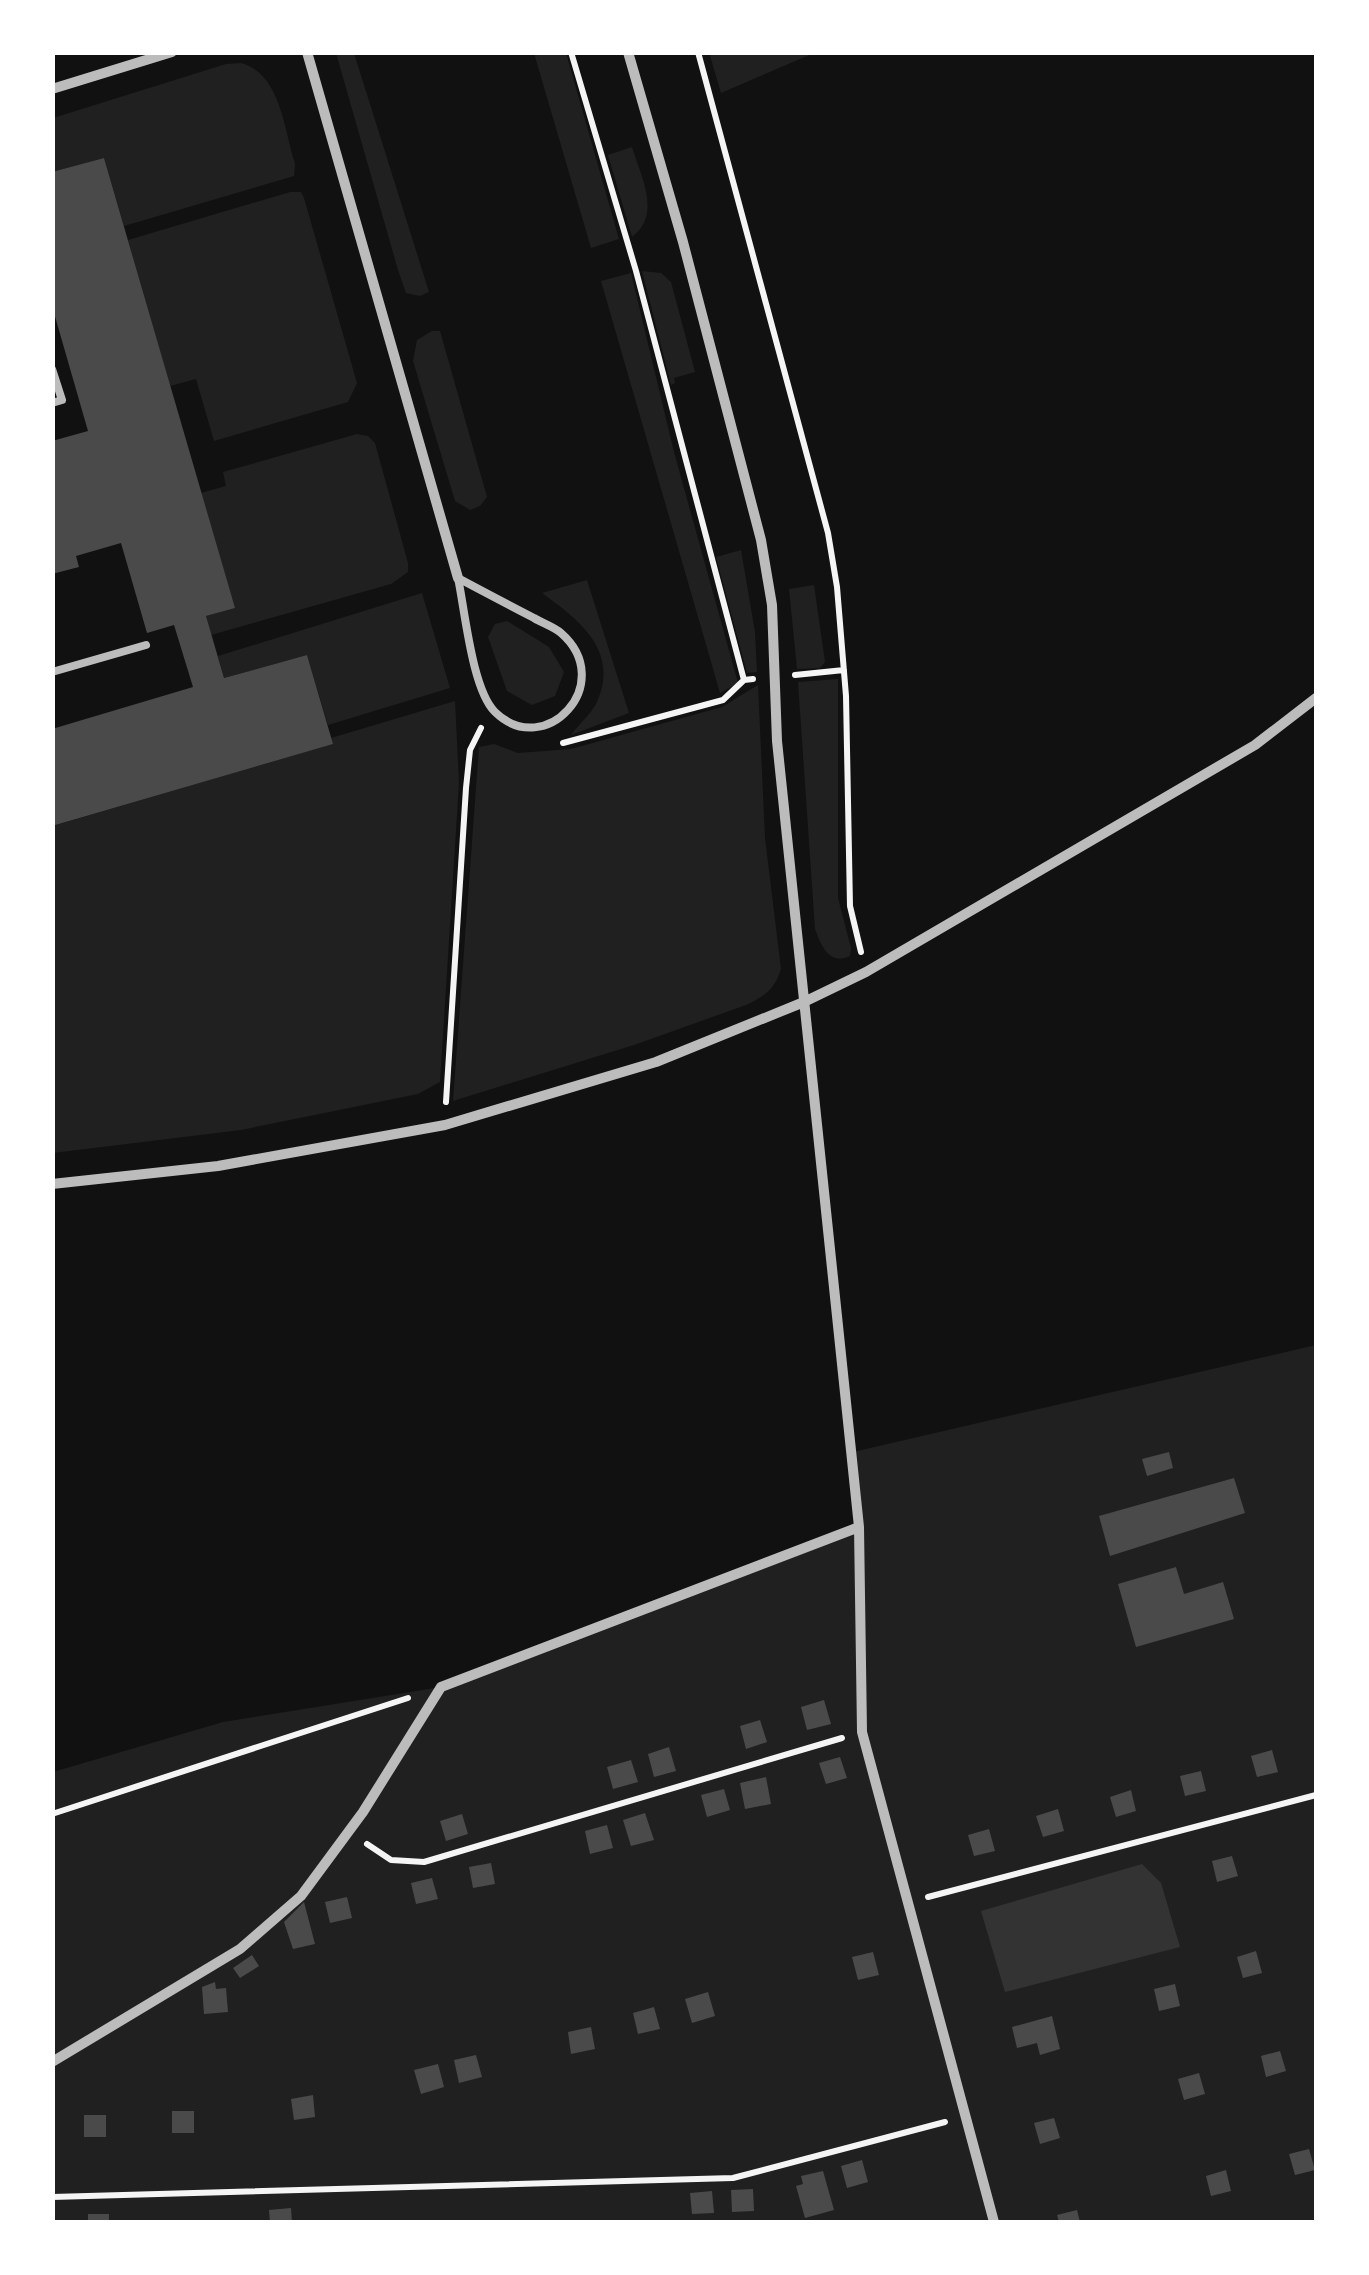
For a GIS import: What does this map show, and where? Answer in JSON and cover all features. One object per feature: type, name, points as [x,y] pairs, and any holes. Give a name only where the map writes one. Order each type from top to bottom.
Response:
[{"type":"street","points":[[52,89],[172,52]]},
{"type":"street","points":[[307,52],[458,578]]},
{"type":"street","points":[[628,52],[683,242],[760,540],[772,605],[776,741],[859,1527],[862,1732],[994,2222]]},
{"type":"street","points":[[52,1184],[218,1166],[445,1126],[656,1062],[804,1002],[866,972],[1255,746],[1316,698]]},
{"type":"street","points":[[52,2062],[240,1949],[301,1896],[349,1830],[441,1687],[859,1527]]},
{"type":"lane","points":[[52,369],[62,400],[52,403]]},
{"type":"lane","points":[[458,578],[562,634],[583,664],[580,696],[562,718],[534,728],[512,724],[493,710],[480,683],[458,578]]},
{"type":"lane","points":[[52,672],[146,644]]},
{"type":"path","points":[[572,52],[636,270],[744,680]]},
{"type":"path","points":[[698,52],[828,534],[844,670],[850,906],[866,972]]},
{"type":"path","points":[[552,745],[723,700],[744,680],[844,670]]},
{"type":"path","points":[[445,1126],[470,750],[493,710]]},
{"type":"path","points":[[478,734],[493,739]]},
{"type":"path","points":[[52,1814],[441,1687]]},
{"type":"path","points":[[349,1830],[392,1860],[424,1862],[862,1732]]},
{"type":"path","points":[[907,1903],[1316,1795]]},
{"type":"path","points":[[52,2197],[734,2178],[965,2115]]},
{"type":"shaded area","points":[[709,52],[814,52],[814,53],[721,93]]},
{"type":"shaded area","points":[[336,53],[354,53],[429,292],[420,296],[406,293],[398,270]]},
{"type":"shaded area","points":[[534,53],[566,53],[619,239],[591,248]]},
{"type":"shaded area","points":[[241,63],[254,69],[273,91],[295,164],[294,176],[124,226],[104,158],[53,172],[53,118],[226,64]]},
{"type":"shaded area","points":[[632,147],[648,206],[641,228],[632,237],[608,155]]},
{"type":"shaded area","points":[[301,192],[304,198],[357,383],[348,402],[214,441],[196,379],[170,386],[128,240]]},
{"type":"shaded area","points":[[642,271],[661,273],[671,282],[695,372],[674,378],[671,385]]},
{"type":"shaded area","points":[[631,273],[674,452],[738,683],[720,693],[601,281]]},
{"type":"shaded area","points":[[440,331],[487,497],[470,510],[455,501],[413,361],[417,340]]},
{"type":"shaded area","points":[[357,434],[368,436],[375,443],[408,572],[391,584],[211,635],[206,616],[234,608],[201,493],[226,486],[223,472]]},
{"type":"shaded area","points":[[741,550],[755,632],[757,672],[747,673],[716,557]]},
{"type":"shaded area","points":[[587,580],[629,713],[571,735],[596,704],[602,685],[600,653],[582,626],[542,593]]},
{"type":"shaded area","points":[[814,585],[825,662],[820,668],[797,669],[789,589]]},
{"type":"shaded area","points":[[422,593],[450,688],[328,725],[307,655],[224,678],[218,656]]},
{"type":"shaded area","points":[[507,621],[549,647],[564,672],[555,696],[532,705],[507,691],[488,637],[495,624]]},
{"type":"shaded area","points":[[838,679],[838,898],[851,948],[850,956],[843,958],[827,952],[815,929],[798,682]]},
{"type":"shaded area","points":[[758,685],[765,838],[781,969],[772,987],[746,1005],[634,1045],[453,1101],[479,747],[494,744],[518,753],[571,749],[722,707]]},
{"type":"shaded area","points":[[455,701],[459,783],[440,1082],[418,1094],[241,1130],[53,1153],[53,826],[332,744],[331,738]]},
{"type":"shaded area","points":[[1316,1345],[1316,2222],[53,2222],[53,1772],[223,1722],[441,1687],[859,1527],[853,1452]]},
{"type":"shaded area","points":[[1142,1864],[1161,1883],[1180,1947],[1005,1992],[981,1911]]},
{"type":"building","points":[[104,158],[235,608],[206,616],[224,678],[307,655],[333,744],[52,826],[52,729],[193,687],[174,625],[147,633],[121,543],[76,556],[79,567],[52,574],[52,441],[88,431],[52,306],[52,172]]},
{"type":"building","points":[[1169,1452],[1173,1468],[1147,1476],[1142,1459]]},
{"type":"building","points":[[1234,1478],[1245,1513],[1110,1556],[1099,1516]]},
{"type":"building","points":[[1176,1567],[1184,1594],[1223,1582],[1234,1619],[1136,1647],[1118,1584]]},
{"type":"building","points":[[824,1700],[831,1724],[807,1730],[801,1707]]},
{"type":"building","points":[[760,1720],[767,1742],[746,1749],[740,1726]]},
{"type":"building","points":[[669,1747],[676,1771],[654,1777],[648,1754]]},
{"type":"building","points":[[1272,1750],[1278,1772],[1257,1777],[1251,1756]]},
{"type":"building","points":[[840,1757],[847,1778],[826,1784],[819,1763]]},
{"type":"building","points":[[631,1760],[638,1782],[613,1789],[607,1767]]},
{"type":"building","points":[[1201,1771],[1206,1791],[1185,1796],[1180,1776]]},
{"type":"building","points":[[766,1777],[771,1804],[745,1809],[740,1783]]},
{"type":"building","points":[[724,1789],[730,1810],[707,1817],[701,1795]]},
{"type":"building","points":[[1131,1790],[1136,1811],[1116,1817],[1110,1797]]},
{"type":"building","points":[[1058,1809],[1064,1831],[1043,1837],[1036,1816]]},
{"type":"building","points":[[645,1813],[654,1840],[631,1846],[623,1820]]},
{"type":"building","points":[[462,1814],[468,1834],[446,1841],[440,1821]]},
{"type":"building","points":[[607,1825],[613,1848],[590,1854],[585,1831]]},
{"type":"building","points":[[989,1829],[995,1851],[974,1856],[968,1835]]},
{"type":"building","points":[[1232,1856],[1238,1876],[1217,1882],[1212,1861]]},
{"type":"building","points":[[491,1863],[495,1884],[473,1888],[469,1867]]},
{"type":"building","points":[[432,1878],[438,1899],[416,1904],[411,1883]]},
{"type":"building","points":[[347,1897],[352,1918],[330,1923],[325,1902]]},
{"type":"building","points":[[304,1902],[315,1944],[293,1949],[284,1922]]},
{"type":"building","points":[[1256,1951],[1262,1973],[1243,1978],[1237,1957]]},
{"type":"building","points":[[873,1952],[879,1975],[858,1980],[852,1957]]},
{"type":"building","points":[[252,1955],[259,1966],[240,1978],[233,1968]]},
{"type":"building","points":[[215,1982],[216,1989],[226,1988],[228,2012],[204,2014],[202,1987]]},
{"type":"building","points":[[1175,1984],[1180,2006],[1159,2011],[1154,1989]]},
{"type":"building","points":[[708,1992],[715,2016],[692,2023],[685,1999]]},
{"type":"building","points":[[654,2007],[660,2029],[638,2034],[633,2013]]},
{"type":"building","points":[[1052,2016],[1060,2049],[1040,2055],[1037,2043],[1017,2048],[1012,2027]]},
{"type":"building","points":[[591,2027],[595,2049],[571,2054],[568,2032]]},
{"type":"building","points":[[1280,2051],[1286,2071],[1266,2077],[1261,2056]]},
{"type":"building","points":[[476,2055],[482,2077],[459,2083],[454,2060]]},
{"type":"building","points":[[438,2064],[444,2087],[421,2094],[414,2070]]},
{"type":"building","points":[[1199,2073],[1205,2094],[1184,2100],[1178,2079]]},
{"type":"building","points":[[313,2095],[315,2117],[294,2120],[291,2099]]},
{"type":"building","points":[[172,2111],[194,2111],[194,2133],[172,2133]]},
{"type":"building","points":[[84,2115],[106,2115],[106,2137],[84,2137]]},
{"type":"building","points":[[1054,2118],[1060,2138],[1040,2144],[1034,2123]]},
{"type":"building","points":[[1309,2149],[1315,2170],[1295,2175],[1289,2154]]},
{"type":"building","points":[[862,2160],[868,2182],[847,2188],[841,2166]]},
{"type":"building","points":[[1226,2170],[1231,2191],[1211,2196],[1206,2176]]},
{"type":"building","points":[[823,2171],[834,2210],[805,2218],[796,2186],[803,2184],[801,2176]]},
{"type":"building","points":[[753,2189],[754,2211],[732,2212],[731,2190]]},
{"type":"building","points":[[712,2191],[714,2213],[692,2214],[690,2193]]},
{"type":"building","points":[[291,2208],[292,2222],[270,2222],[269,2210]]},
{"type":"building","points":[[1077,2210],[1080,2222],[1059,2222],[1057,2215]]},
{"type":"building","points":[[88,2214],[109,2214],[109,2222],[88,2222]]}]
